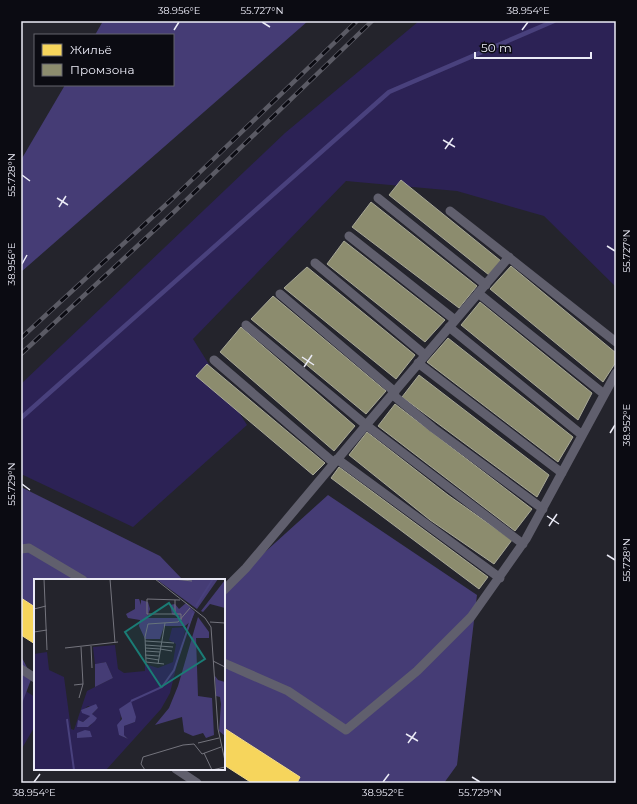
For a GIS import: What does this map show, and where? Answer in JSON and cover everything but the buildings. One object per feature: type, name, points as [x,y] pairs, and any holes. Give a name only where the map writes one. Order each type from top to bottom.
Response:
[{"type":"lane","points":[[378,198],[486,285]]},
{"type":"lane","points":[[450,210],[616,342]]},
{"type":"lane","points":[[349,236],[455,320]]},
{"type":"lane","points":[[225,589],[246,568],[509,257]]},
{"type":"lane","points":[[315,263],[425,355]]},
{"type":"lane","points":[[478,293],[604,394]]},
{"type":"lane","points":[[280,294],[433,428],[543,509]]},
{"type":"lane","points":[[246,325],[366,425],[523,544]]},
{"type":"lane","points":[[449,327],[582,435]]},
{"type":"lane","points":[[214,360],[336,461],[500,578]]},
{"type":"lane","points":[[418,364],[562,473]]},
{"type":"lane","points":[[225,663],[288,691],[346,730],[390,694],[455,635],[471,617],[523,544],[616,373]]},
{"type":"lane","points":[[21,550],[29,548],[81,579]]},
{"type":"lane","points":[[21,669],[34,677]]},
{"type":"lane","points":[[178,770],[197,783]]},
{"type":"shaded area","points":[[103,21],[308,21],[21,272],[21,160],[64,86],[174,86],[174,34],[96,34]]},
{"type":"shaded area","points":[[419,21],[616,21],[616,287],[544,216],[457,191],[346,181],[193,339],[247,425],[133,527],[21,474],[21,384],[285,133]]},
{"type":"shaded area","points":[[21,487],[160,556],[182,579],[34,579],[34,607],[21,599]]},
{"type":"shaded area","points":[[328,495],[477,595],[457,765],[444,783],[302,783],[225,733],[225,588]]},
{"type":"shaded area","points":[[21,656],[32,677],[21,706]]},
{"type":"shaded area","points":[[24,690],[34,696],[34,728],[21,750],[21,695]]},
{"type":"waterway","points":[[21,418],[389,92],[554,21]]},
{"type":"railway","points":[[21,338],[171,200],[357,21]]},
{"type":"railway","points":[[21,354],[175,211],[372,21]]}]
